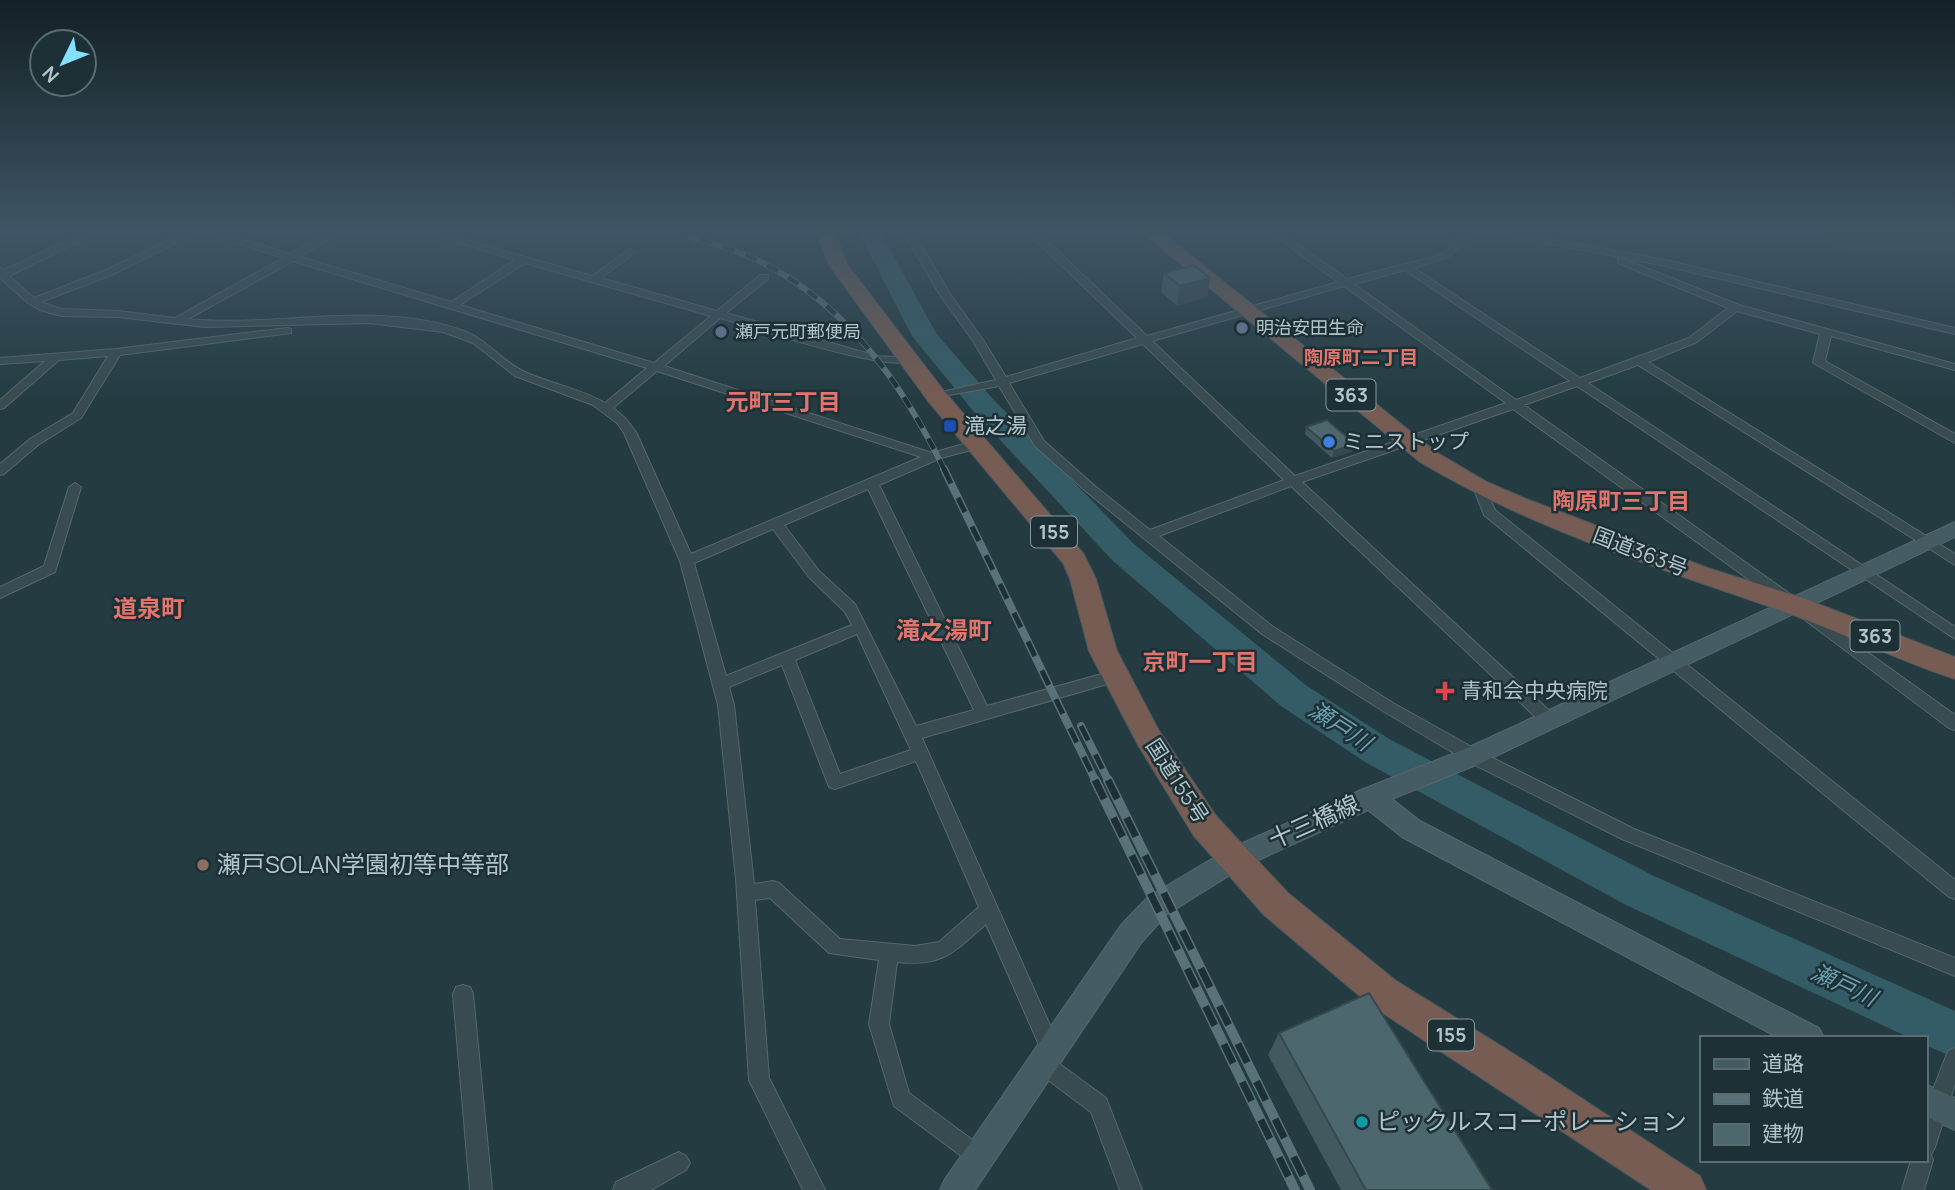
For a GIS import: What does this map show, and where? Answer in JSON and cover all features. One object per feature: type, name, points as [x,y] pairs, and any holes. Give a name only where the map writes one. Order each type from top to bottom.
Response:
[{"type":"highway","name":"国道155号","points":[[856,289],[909,360],[943,395],[978,448],[1051,528],[1074,559],[1083,579],[1102,651],[1183,795],[1234,859],[1276,904],[1382,992],[1501,1067],[1686,1190]]},
{"type":"highway","name":"国道363号","points":[[1222,289],[1410,442],[1445,469],[1479,487],[1515,504],[1699,574],[1794,605],[1955,668]]},
{"type":"street","points":[[35,301],[67,289]]},
{"type":"street","points":[[177,321],[235,289]]},
{"type":"street","points":[[397,289],[656,367],[933,457]]},
{"type":"street","points":[[453,305],[478,289]]},
{"type":"street","points":[[624,289],[876,359],[909,360]]},
{"type":"street","points":[[607,407],[750,289]]},
{"type":"street","points":[[941,289],[978,340],[996,383],[1039,443],[1147,536],[1267,630],[1465,759],[1628,834],[1955,967]]},
{"type":"street","points":[[1092,289],[1549,720]]},
{"type":"street","points":[[943,395],[996,383],[1326,289]]},
{"type":"street","points":[[1355,289],[1955,723]]},
{"type":"street","points":[[1439,289],[1955,634]]},
{"type":"street","points":[[1689,289],[1735,307],[1955,367]]},
{"type":"street","points":[[1775,289],[1955,331]]},
{"type":"street","points":[[0,295],[14,290],[43,307],[62,312],[117,314],[177,321],[217,324],[398,321],[450,330],[482,344],[498,362],[517,373],[607,407],[620,417],[630,432],[687,561],[721,684],[726,705],[746,893],[760,1080],[814,1190]]},
{"type":"street","points":[[1147,536],[1293,481],[1579,384],[1693,340],[1735,307]]},
{"type":"street","points":[[0,361],[116,352],[262,333],[377,327],[398,321]]},
{"type":"street","points":[[1826,333],[1819,362],[1955,439]]},
{"type":"street","points":[[1,471],[33,442],[77,415],[116,352]]},
{"type":"street","points":[[0,406],[55,358]]},
{"type":"street","points":[[1639,361],[1955,560]]},
{"type":"street","points":[[687,561],[933,457],[967,447],[978,448]]},
{"type":"street","points":[[871,482],[983,713]]},
{"type":"street","points":[[0,593],[50,569],[75,487]]},
{"type":"street","points":[[1479,487],[1489,512],[1955,891]]},
{"type":"street","points":[[777,525],[814,574],[850,608],[861,627],[912,734],[1048,1058],[1099,1105],[1131,1190]]},
{"type":"street","name":"十三橋線","points":[[956,1190],[1131,934],[1157,906],[1234,859],[1377,794],[1465,759],[1955,529]]},
{"type":"street","points":[[721,684],[861,627]]},
{"type":"street","points":[[786,657],[835,782],[920,753]]},
{"type":"street","points":[[912,734],[1116,676]]},
{"type":"street","points":[[1377,794],[1412,829],[1805,1036]]},
{"type":"street","points":[[746,893],[774,889],[836,947],[915,955],[943,950],[988,911]]},
{"type":"street","points":[[889,952],[879,1024],[901,1099],[979,1157]]},
{"type":"street","points":[[463,995],[481,1190]]},
{"type":"street","points":[[1927,1141],[1955,1058]]},
{"type":"street","points":[[1913,1190],[1921,1162]]},
{"type":"street","points":[[634,1188],[679,1163]]},
{"type":"building","points":[[1327,420],[1355,444],[1334,451],[1306,427]]},
{"type":"building","name":"ピックルスコーポレーション","points":[[1369,993],[1492,1190],[1366,1190],[1279,1033]]},
{"type":"waterway","name":"瀬戸川","points":[[900,289],[925,336],[984,406],[1124,553],[1294,696],[1378,751],[1639,890],[1955,1035]]},
{"type":"railway","points":[[804,289],[824,304],[872,353],[912,410],[945,470]]},
{"type":"railway","points":[[945,470],[1096,782]]},
{"type":"railway","points":[[1081,726],[1108,780]]},
{"type":"railway","points":[[1095,780],[1295,1190]]},
{"type":"railway","points":[[1108,780],[1310,1190]]},
{"type":"place","name":"明治安田生命","points":[[1242,328]]},
{"type":"place","name":"瀬戸元町郵便局","points":[[721,332]]},
{"type":"place","name":"滝之湯","points":[[950,426]]},
{"type":"place","name":"ミニストップ","points":[[1329,442]]},
{"type":"place","name":"青和会中央病院","points":[[1445,691]]},
{"type":"place","name":"瀬戸SOLAN学園初等中等部","points":[[203,865]]},
{"type":"place","name":"ピックルスコーポレーション","points":[[1362,1122]]},
{"type":"district","name":"陶原町二丁目","points":[[1361,357]]},
{"type":"district","name":"元町三丁目","points":[[783,402]]},
{"type":"district","name":"陶原町三丁目","points":[[1621,501]]},
{"type":"district","name":"道泉町","points":[[149,609]]},
{"type":"district","name":"滝之湯町","points":[[944,631]]},
{"type":"district","name":"京町一丁目","points":[[1200,662]]}]
